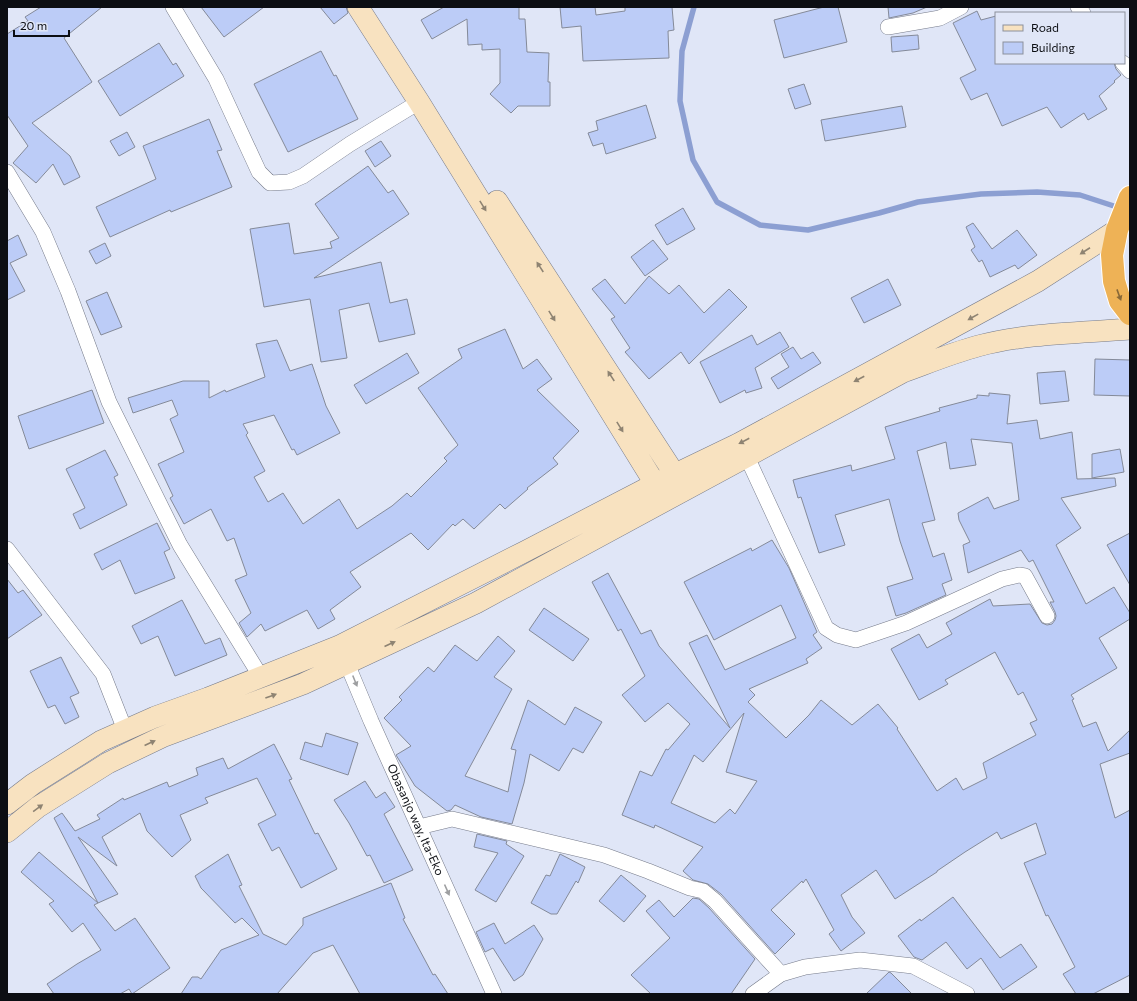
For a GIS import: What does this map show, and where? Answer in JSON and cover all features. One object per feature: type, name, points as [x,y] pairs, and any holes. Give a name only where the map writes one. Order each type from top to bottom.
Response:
[{"type":"highway","points":[[1130,197],[1117,230],[1112,255],[1114,281],[1120,301],[1130,314]]},
{"type":"main road","points":[[358,7],[419,102],[666,501]]},
{"type":"main road","points":[[370,7],[680,483]]},
{"type":"main road","points":[[7,804],[33,784],[101,741],[155,717],[261,677],[343,654],[395,642],[476,603],[666,501],[680,483],[745,440],[1038,281],[1117,230]]},
{"type":"main road","points":[[7,832],[38,807],[108,763],[162,737],[303,684],[343,654],[524,552],[655,484],[680,483],[748,457],[903,372],[938,358],[979,346],[1024,338],[1130,329]]},
{"type":"street","points":[[173,7],[216,79],[259,172],[270,183],[289,182],[303,176],[350,144],[419,102]]},
{"type":"street","points":[[888,27],[940,18],[961,7]]},
{"type":"street","points":[[7,172],[43,232],[68,291],[109,402],[180,545],[261,677]]},
{"type":"street","points":[[748,457],[826,628],[837,635],[856,640],[906,623],[1002,579],[1020,575],[1025,576],[1047,616]]},
{"type":"street","points":[[7,549],[103,674],[125,730]]},
{"type":"street","name":"Obasanjo way, Ita-Eko","points":[[343,654],[371,721],[494,994]]},
{"type":"street","points":[[419,827],[452,819],[604,855],[648,870],[690,888],[703,891],[715,901],[781,974]]},
{"type":"street","points":[[754,994],[781,974],[805,967],[860,960],[913,966],[967,994]]},
{"type":"building","points":[[41,7],[102,7],[64,38],[92,82],[32,123],[70,156],[80,177],[64,185],[53,164],[36,183],[13,163],[28,146],[7,115],[7,34],[28,21],[25,17]]},
{"type":"building","points":[[201,7],[264,7],[224,37]]},
{"type":"building","points":[[320,7],[346,7],[348,13],[334,24]]},
{"type":"building","points":[[444,7],[519,7],[519,19],[525,19],[527,52],[549,53],[548,82],[550,82],[550,106],[518,106],[511,113],[490,94],[500,83],[500,49],[482,50],[482,44],[468,45],[467,19],[432,39],[421,20]]},
{"type":"building","points":[[560,7],[595,7],[596,15],[625,11],[625,7],[672,7],[674,30],[668,31],[669,58],[583,61],[581,26],[562,28]]},
{"type":"building","points":[[824,7],[838,7],[847,42],[784,58],[774,20]]},
{"type":"building","points":[[888,7],[927,7],[913,13],[889,18]]},
{"type":"building","points":[[977,11],[981,20],[995,16],[995,64],[1114,64],[1121,75],[1099,96],[1107,109],[1088,120],[1084,113],[1061,128],[1047,107],[1002,126],[987,93],[971,100],[960,78],[976,70],[953,23]]},
{"type":"building","points":[[918,35],[919,49],[892,52],[891,37]]},
{"type":"building","points":[[159,43],[173,65],[176,63],[184,76],[120,116],[98,81]]},
{"type":"building","points":[[321,51],[334,76],[336,75],[358,119],[288,152],[254,84]]},
{"type":"building","points":[[804,84],[811,104],[795,109],[788,89]]},
{"type":"building","points":[[646,105],[656,138],[606,154],[603,143],[593,146],[588,133],[598,130],[596,121]]},
{"type":"building","points":[[902,106],[906,127],[825,141],[821,120]]},
{"type":"building","points":[[209,119],[222,150],[217,151],[232,187],[171,212],[170,210],[110,237],[96,207],[156,179],[143,146]]},
{"type":"building","points":[[127,132],[135,147],[119,156],[110,141]]},
{"type":"building","points":[[381,141],[391,156],[375,167],[365,151]]},
{"type":"building","points":[[368,166],[388,193],[393,190],[409,214],[314,278],[381,262],[390,303],[407,299],[415,334],[379,342],[369,303],[339,310],[347,358],[321,362],[310,299],[264,307],[250,229],[289,223],[294,254],[332,248],[330,242],[339,238],[315,204]]},
{"type":"building","points":[[683,208],[695,229],[667,245],[655,225]]},
{"type":"building","points":[[973,223],[992,249],[1017,230],[1037,255],[1018,269],[1015,265],[990,277],[982,260],[979,262],[971,250],[975,247],[966,227]]},
{"type":"building","points":[[18,235],[27,255],[10,263],[25,291],[7,300],[7,241]]},
{"type":"building","points":[[653,240],[668,259],[645,276],[631,257]]},
{"type":"building","points":[[105,243],[111,256],[96,264],[89,251]]},
{"type":"building","points":[[649,276],[669,294],[679,285],[704,313],[729,289],[747,307],[689,364],[681,352],[649,379],[625,352],[630,348],[611,319],[615,317],[592,289],[605,279],[625,304]]},
{"type":"building","points":[[888,279],[901,305],[864,323],[851,298]]},
{"type":"building","points":[[107,292],[122,327],[101,335],[86,301]]},
{"type":"building","points":[[505,329],[523,369],[537,359],[552,379],[537,390],[579,431],[553,458],[558,464],[527,488],[528,489],[505,509],[500,504],[474,529],[463,519],[455,526],[453,524],[428,550],[411,533],[350,572],[361,587],[330,610],[335,619],[318,629],[307,610],[265,631],[261,624],[247,637],[239,623],[251,613],[235,580],[247,575],[234,538],[227,541],[211,509],[184,524],[170,498],[173,496],[158,464],[184,452],[170,419],[178,415],[172,400],[133,413],[128,398],[183,381],[209,381],[209,398],[225,390],[226,392],[265,377],[256,344],[277,340],[290,371],[312,364],[326,406],[340,433],[297,455],[294,449],[292,450],[274,415],[243,424],[248,433],[246,435],[265,471],[254,477],[268,502],[283,493],[303,524],[339,499],[357,529],[392,506],[407,493],[411,497],[447,461],[444,458],[458,445],[418,388],[462,358],[458,349]]},
{"type":"building","points":[[780,332],[789,347],[755,368],[762,388],[746,393],[745,390],[720,403],[700,362],[752,335],[757,345]]},
{"type":"building","points":[[793,347],[801,359],[813,352],[821,363],[778,389],[771,378],[789,367],[781,354]]},
{"type":"building","points":[[407,353],[419,373],[366,404],[354,385]]},
{"type":"building","points":[[1095,359],[1130,360],[1130,396],[1094,395]]},
{"type":"building","points":[[1065,371],[1069,401],[1040,404],[1037,373]]},
{"type":"building","points":[[92,390],[104,423],[29,449],[18,416]]},
{"type":"building","points":[[989,393],[1010,395],[1007,424],[1037,420],[1040,439],[1072,432],[1077,479],[1115,478],[1116,486],[1061,498],[1081,528],[1056,545],[1086,604],[1114,587],[1130,613],[1130,619],[1099,638],[1117,668],[1071,695],[1074,699],[1072,700],[1083,727],[1096,722],[1108,751],[1130,730],[1130,753],[1100,764],[1115,818],[1130,810],[1130,975],[1093,994],[1076,994],[1063,974],[1075,967],[1048,915],[1046,916],[1024,863],[1046,854],[1036,823],[1001,839],[997,832],[895,899],[876,870],[841,895],[852,917],[865,933],[841,951],[829,934],[834,930],[806,879],[803,883],[802,881],[771,910],[795,934],[775,954],[721,894],[708,884],[693,880],[683,871],[703,847],[655,825],[654,828],[622,815],[640,771],[652,776],[666,749],[668,750],[690,724],[668,703],[645,722],[622,695],[645,676],[621,629],[618,631],[592,582],[608,573],[641,634],[651,630],[659,646],[730,728],[689,643],[707,635],[725,670],[796,638],[781,605],[714,640],[684,582],[751,548],[752,551],[772,540],[789,568],[817,632],[813,635],[822,648],[806,659],[808,663],[749,689],[755,695],[748,702],[786,738],[809,715],[821,700],[852,725],[878,704],[898,728],[897,729],[937,791],[956,778],[963,790],[987,778],[983,763],[1036,735],[1030,723],[1037,720],[1023,692],[1018,695],[995,652],[945,680],[948,684],[919,700],[891,649],[919,634],[927,648],[952,634],[946,623],[990,599],[993,606],[1030,604],[1042,623],[1047,625],[1052,624],[1055,620],[1055,612],[1050,602],[1054,602],[1033,560],[1029,562],[1021,550],[968,573],[963,545],[970,542],[959,520],[958,513],[988,497],[994,509],[1019,500],[1012,443],[971,439],[976,465],[950,469],[946,442],[917,451],[935,520],[922,523],[933,557],[944,553],[952,580],[942,584],[946,595],[896,616],[887,587],[913,579],[900,541],[889,499],[835,515],[845,545],[819,553],[801,497],[798,498],[793,480],[851,465],[852,471],[895,459],[885,427],[940,411],[939,408],[977,398],[977,395],[989,396]],"holes":[[[744,713],[726,772],[757,781],[735,814],[730,809],[715,823],[671,803],[694,755],[703,762]]]},
{"type":"building","points":[[1120,449],[1124,472],[1092,478],[1092,454]]},
{"type":"building","points":[[105,450],[118,475],[114,477],[127,505],[80,529],[73,514],[85,508],[66,469]]},
{"type":"building","points":[[157,523],[170,549],[164,552],[175,578],[135,594],[120,560],[102,570],[94,554]]},
{"type":"building","points":[[1130,533],[1130,585],[1107,545]]},
{"type":"building","points":[[7,579],[18,593],[23,590],[42,615],[7,639]]},
{"type":"building","points":[[182,600],[205,644],[220,638],[227,655],[175,676],[158,636],[141,644],[132,626]]},
{"type":"building","points":[[544,608],[589,639],[573,661],[529,630]]},
{"type":"building","points":[[498,636],[515,651],[494,677],[512,689],[465,776],[508,792],[516,750],[511,749],[528,700],[565,725],[575,707],[602,722],[583,753],[573,748],[559,771],[530,754],[524,783],[512,824],[481,817],[455,805],[451,810],[447,811],[415,786],[396,755],[411,746],[384,718],[402,700],[399,697],[428,667],[434,672],[455,645],[477,661]]},
{"type":"building","points":[[61,657],[79,693],[70,697],[79,717],[65,724],[55,705],[48,708],[30,671]]},
{"type":"building","points":[[326,733],[358,743],[348,775],[300,759],[305,742],[322,747]]},
{"type":"building","points":[[274,744],[292,779],[289,780],[315,834],[318,833],[337,869],[301,888],[279,847],[272,851],[258,824],[276,815],[257,778],[205,798],[208,803],[180,815],[191,840],[172,857],[147,831],[140,813],[102,837],[117,866],[78,837],[118,894],[98,903],[54,818],[62,813],[75,831],[100,819],[97,815],[123,798],[124,800],[167,782],[169,787],[198,775],[196,768],[223,758],[228,769]]},
{"type":"building","points":[[365,781],[376,798],[385,792],[395,807],[384,814],[413,870],[384,883],[370,855],[367,856],[349,823],[334,800]]},
{"type":"building","points":[[477,834],[507,841],[506,844],[524,856],[496,902],[475,890],[498,853],[474,847]]},
{"type":"building","points":[[39,852],[98,903],[94,905],[115,931],[135,918],[170,968],[132,994],[129,989],[120,994],[54,994],[47,984],[101,950],[83,923],[72,932],[49,904],[54,901],[21,872]]},
{"type":"building","points":[[228,854],[242,885],[239,886],[263,934],[286,945],[303,925],[303,918],[391,883],[405,918],[403,919],[433,975],[435,974],[448,994],[360,994],[333,945],[313,953],[277,994],[181,994],[192,977],[198,977],[201,979],[221,950],[259,935],[242,918],[235,923],[201,888],[195,876]]},
{"type":"building","points":[[560,854],[585,867],[578,883],[576,881],[557,914],[551,914],[531,903],[546,875],[550,876]]},
{"type":"building","points":[[621,875],[646,896],[624,922],[599,901]]},
{"type":"building","points":[[953,897],[1000,958],[1021,944],[1037,967],[1003,990],[981,958],[967,969],[946,942],[922,960],[914,957],[898,936]]},
{"type":"building","points":[[693,898],[699,899],[709,908],[755,959],[731,994],[651,994],[631,975],[670,938],[646,911],[659,900],[674,917]]},
{"type":"building","points":[[494,923],[505,944],[534,925],[543,939],[523,975],[514,981],[493,948],[485,952],[476,932]]},
{"type":"building","points":[[889,972],[912,994],[866,994]]},
{"type":"waterway","points":[[694,7],[682,51],[680,101],[693,160],[717,202],[760,225],[808,230],[918,202],[981,194],[1037,192],[1080,195],[1120,208]]}]
